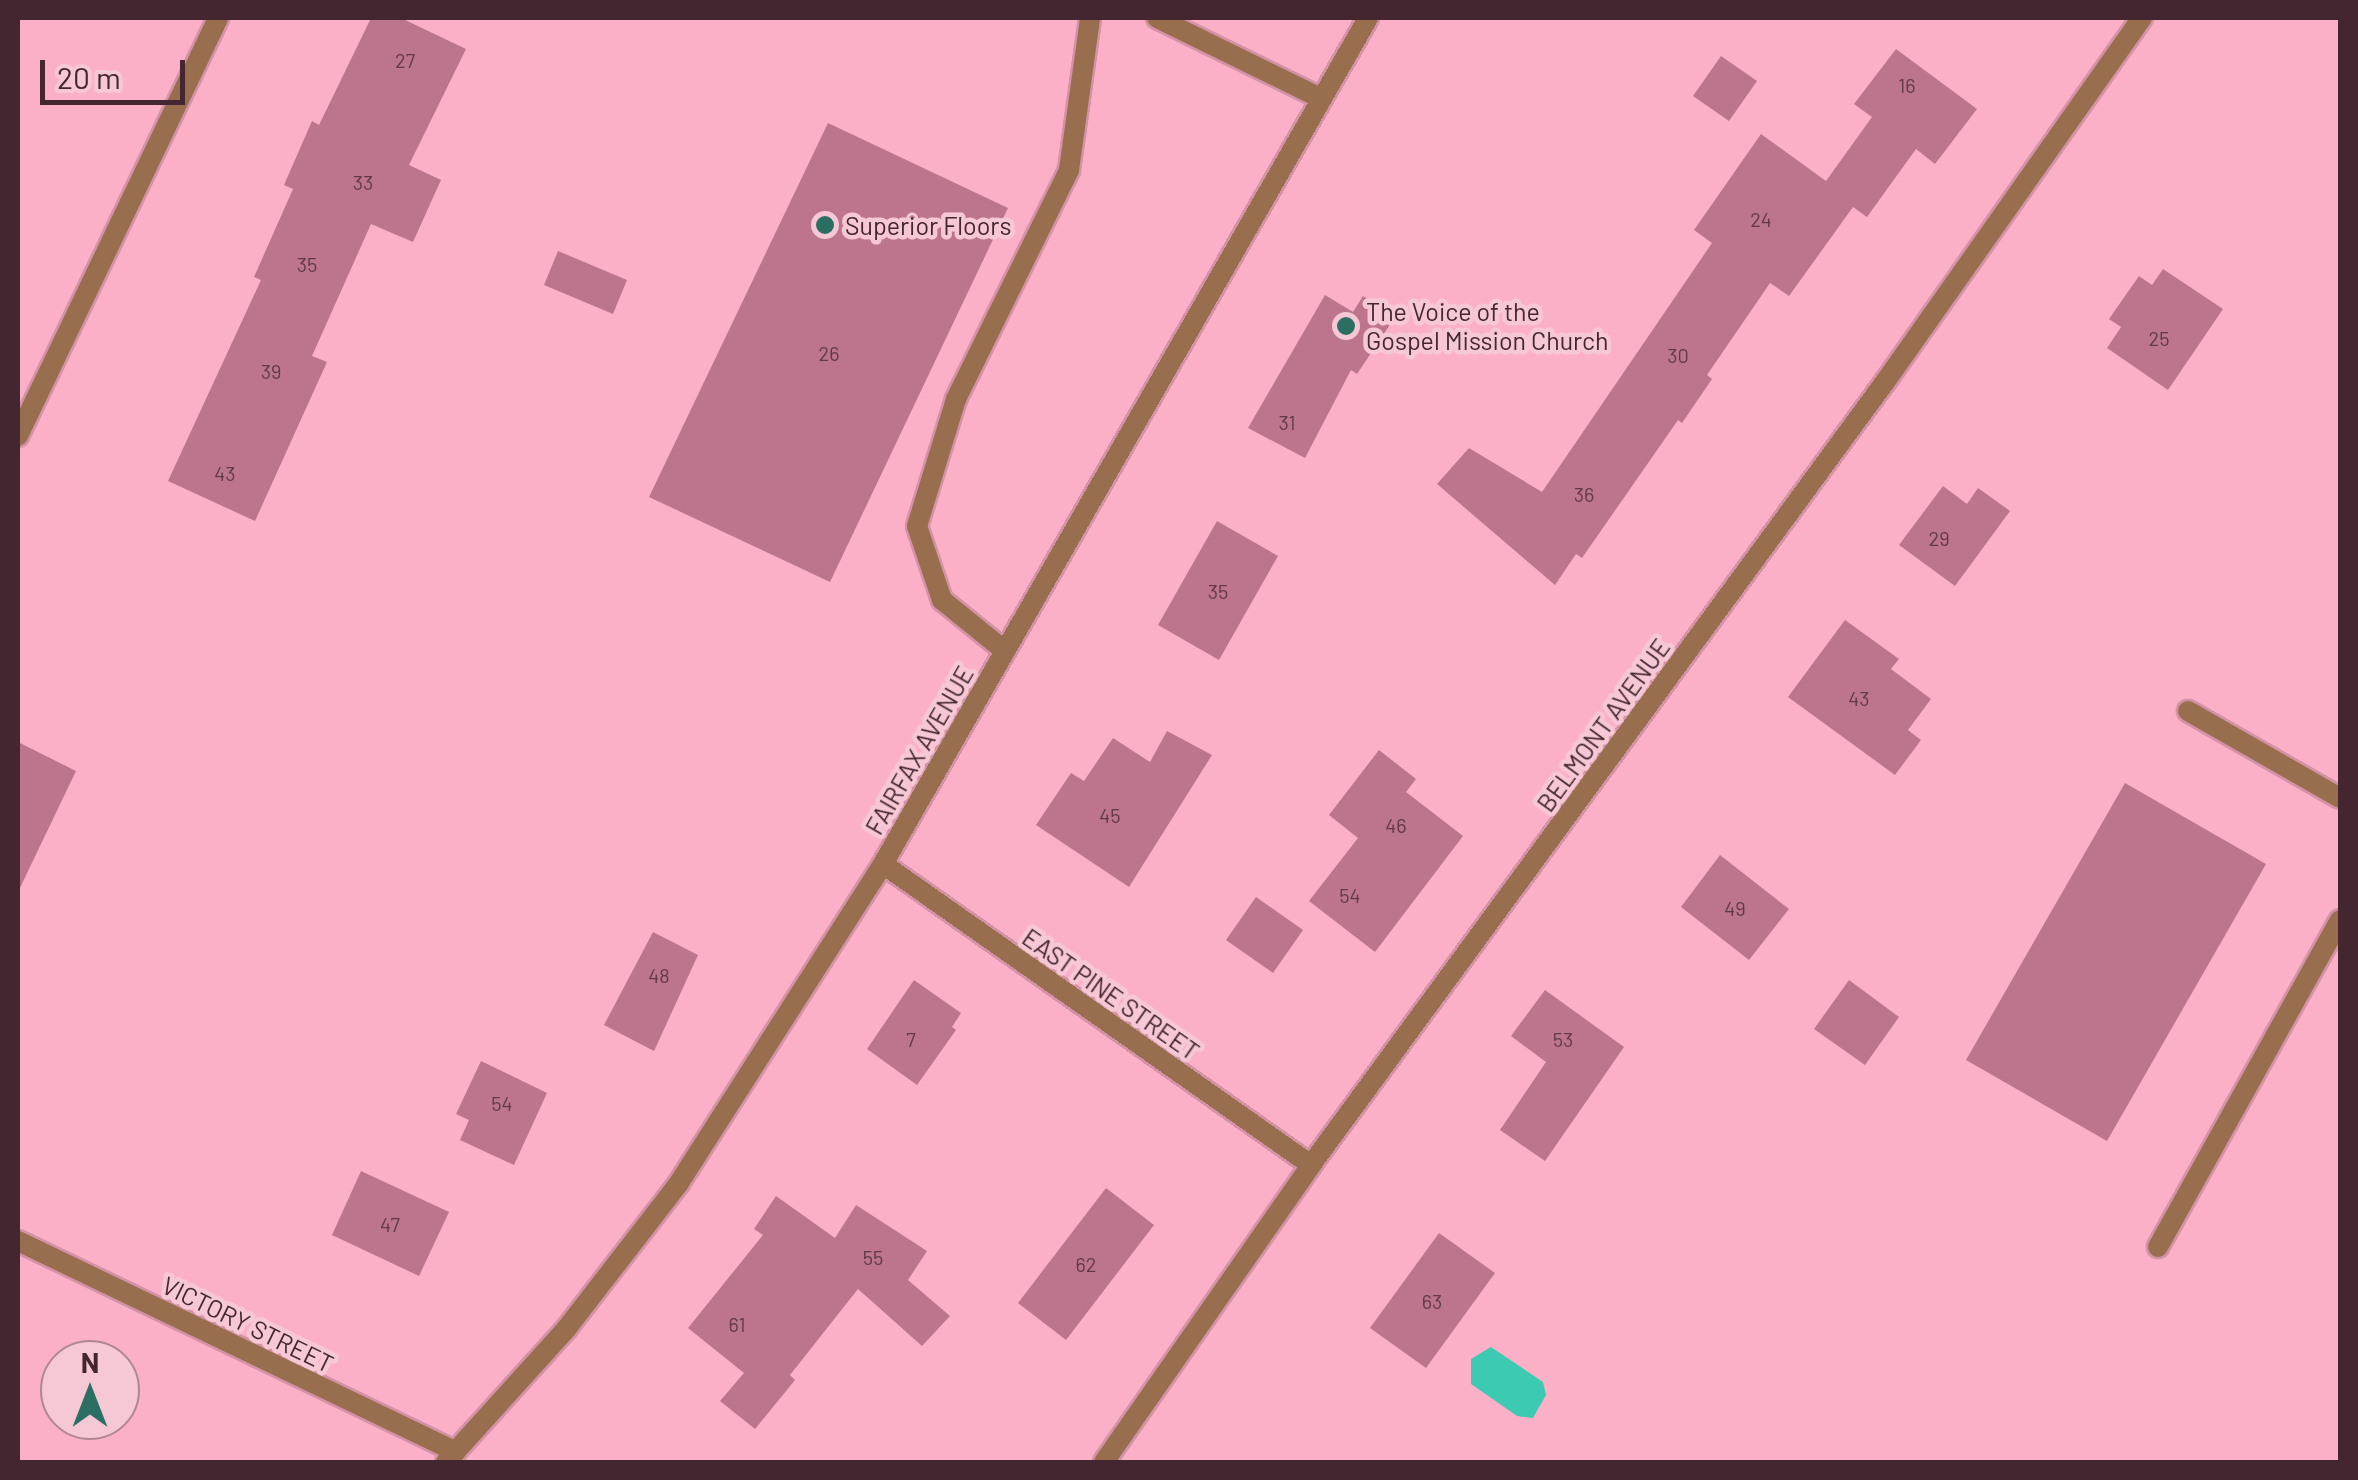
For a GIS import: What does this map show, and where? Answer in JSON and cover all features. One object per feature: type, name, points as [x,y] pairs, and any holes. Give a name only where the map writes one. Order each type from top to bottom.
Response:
[{"type":"street","points":[[18,436],[218,18]]},
{"type":"street","points":[[1004,651],[942,600],[917,526],[956,399],[1068,170],[1090,18]]},
{"type":"street","points":[[1157,18],[1320,98]]},
{"type":"street","name":"FAIRFAX AVENUE","points":[[451,1457],[567,1328],[679,1183],[883,864],[1368,18]]},
{"type":"street","name":"BELMONT AVENUE","points":[[1104,1462],[1311,1165],[1874,398],[2142,18]]},
{"type":"street","points":[[2188,711],[2340,798]]},
{"type":"street","name":"EAST PINE STREET","points":[[883,864],[1311,1165]]},
{"type":"street","points":[[2158,1247],[2340,920]]},
{"type":"street","name":"VICTORY STREET","points":[[18,1241],[451,1457]]},
{"type":"shaded area","points":[[1491,1347],[1543,1382],[1546,1395],[1533,1418],[1517,1416],[1471,1384],[1471,1359]]},
{"type":"building","points":[[371,18],[401,18],[466,49],[409,165],[441,180],[413,242],[371,224],[312,356],[327,362],[255,521],[168,481],[261,280],[254,277],[293,189],[284,185],[312,121],[319,125]]},
{"type":"building","points":[[1896,49],[1977,109],[1935,164],[1916,149],[1867,217],[1853,207],[1789,296],[1770,283],[1707,375],[1712,379],[1682,423],[1678,420],[1582,558],[1576,554],[1555,585],[1437,484],[1469,448],[1542,492],[1712,243],[1694,230],[1761,134],[1826,181],[1872,117],[1854,104]]},
{"type":"building","points":[[1721,56],[1757,81],[1729,121],[1693,96]]},
{"type":"building","points":[[828,123],[1008,208],[830,582],[649,497]]},
{"type":"building","points":[[558,251],[627,280],[613,314],[544,285]]},
{"type":"building","points":[[2163,269],[2223,309],[2168,390],[2107,348],[2121,327],[2109,319],[2139,276],[2152,285]]},
{"type":"building","points":[[1325,295],[1353,312],[1363,296],[1395,317],[1357,374],[1351,370],[1305,458],[1248,428]]},
{"type":"building","points":[[1943,486],[1967,504],[1978,488],[2010,511],[1955,586],[1899,545]]},
{"type":"building","points":[[1217,521],[1278,556],[1219,660],[1158,625]]},
{"type":"building","points":[[1845,620],[1899,659],[1891,669],[1931,699],[1908,730],[1921,740],[1895,775],[1788,697]]},
{"type":"building","points":[[1167,731],[1212,755],[1129,887],[1036,825],[1071,773],[1084,781],[1113,738],[1150,762]]},
{"type":"building","points":[[18,742],[76,771],[18,892]]},
{"type":"building","points":[[1379,750],[1416,779],[1406,792],[1463,836],[1375,952],[1309,901],[1358,838],[1329,815]]},
{"type":"building","points":[[2125,783],[2266,864],[2107,1141],[1966,1060]]},
{"type":"building","points":[[1720,855],[1789,909],[1749,960],[1681,907]]},
{"type":"building","points":[[1256,897],[1303,930],[1273,973],[1226,940]]},
{"type":"building","points":[[653,932],[698,955],[654,1051],[604,1025]]},
{"type":"building","points":[[914,980],[961,1013],[952,1027],[956,1030],[917,1085],[867,1049]]},
{"type":"building","points":[[1849,980],[1899,1017],[1865,1065],[1814,1029]]},
{"type":"building","points":[[1545,990],[1624,1047],[1545,1161],[1500,1130],[1546,1062],[1511,1036]]},
{"type":"building","points":[[481,1061],[547,1093],[514,1165],[460,1140],[469,1120],[456,1114]]},
{"type":"building","points":[[361,1171],[449,1212],[419,1276],[332,1235]]},
{"type":"building","points":[[1106,1188],[1154,1225],[1066,1340],[1018,1303]]},
{"type":"building","points":[[776,1196],[835,1238],[856,1205],[927,1251],[908,1280],[950,1316],[922,1346],[858,1289],[790,1375],[795,1380],[755,1429],[720,1401],[744,1373],[688,1328],[763,1235],[754,1229]]},
{"type":"building","points":[[1439,1233],[1495,1273],[1426,1368],[1370,1328]]},
{"type":"place","name":"Superior Floors","points":[[825,225]]},
{"type":"place","name":"The Voice of the Gospel Mission Church","points":[[1346,326]]}]
